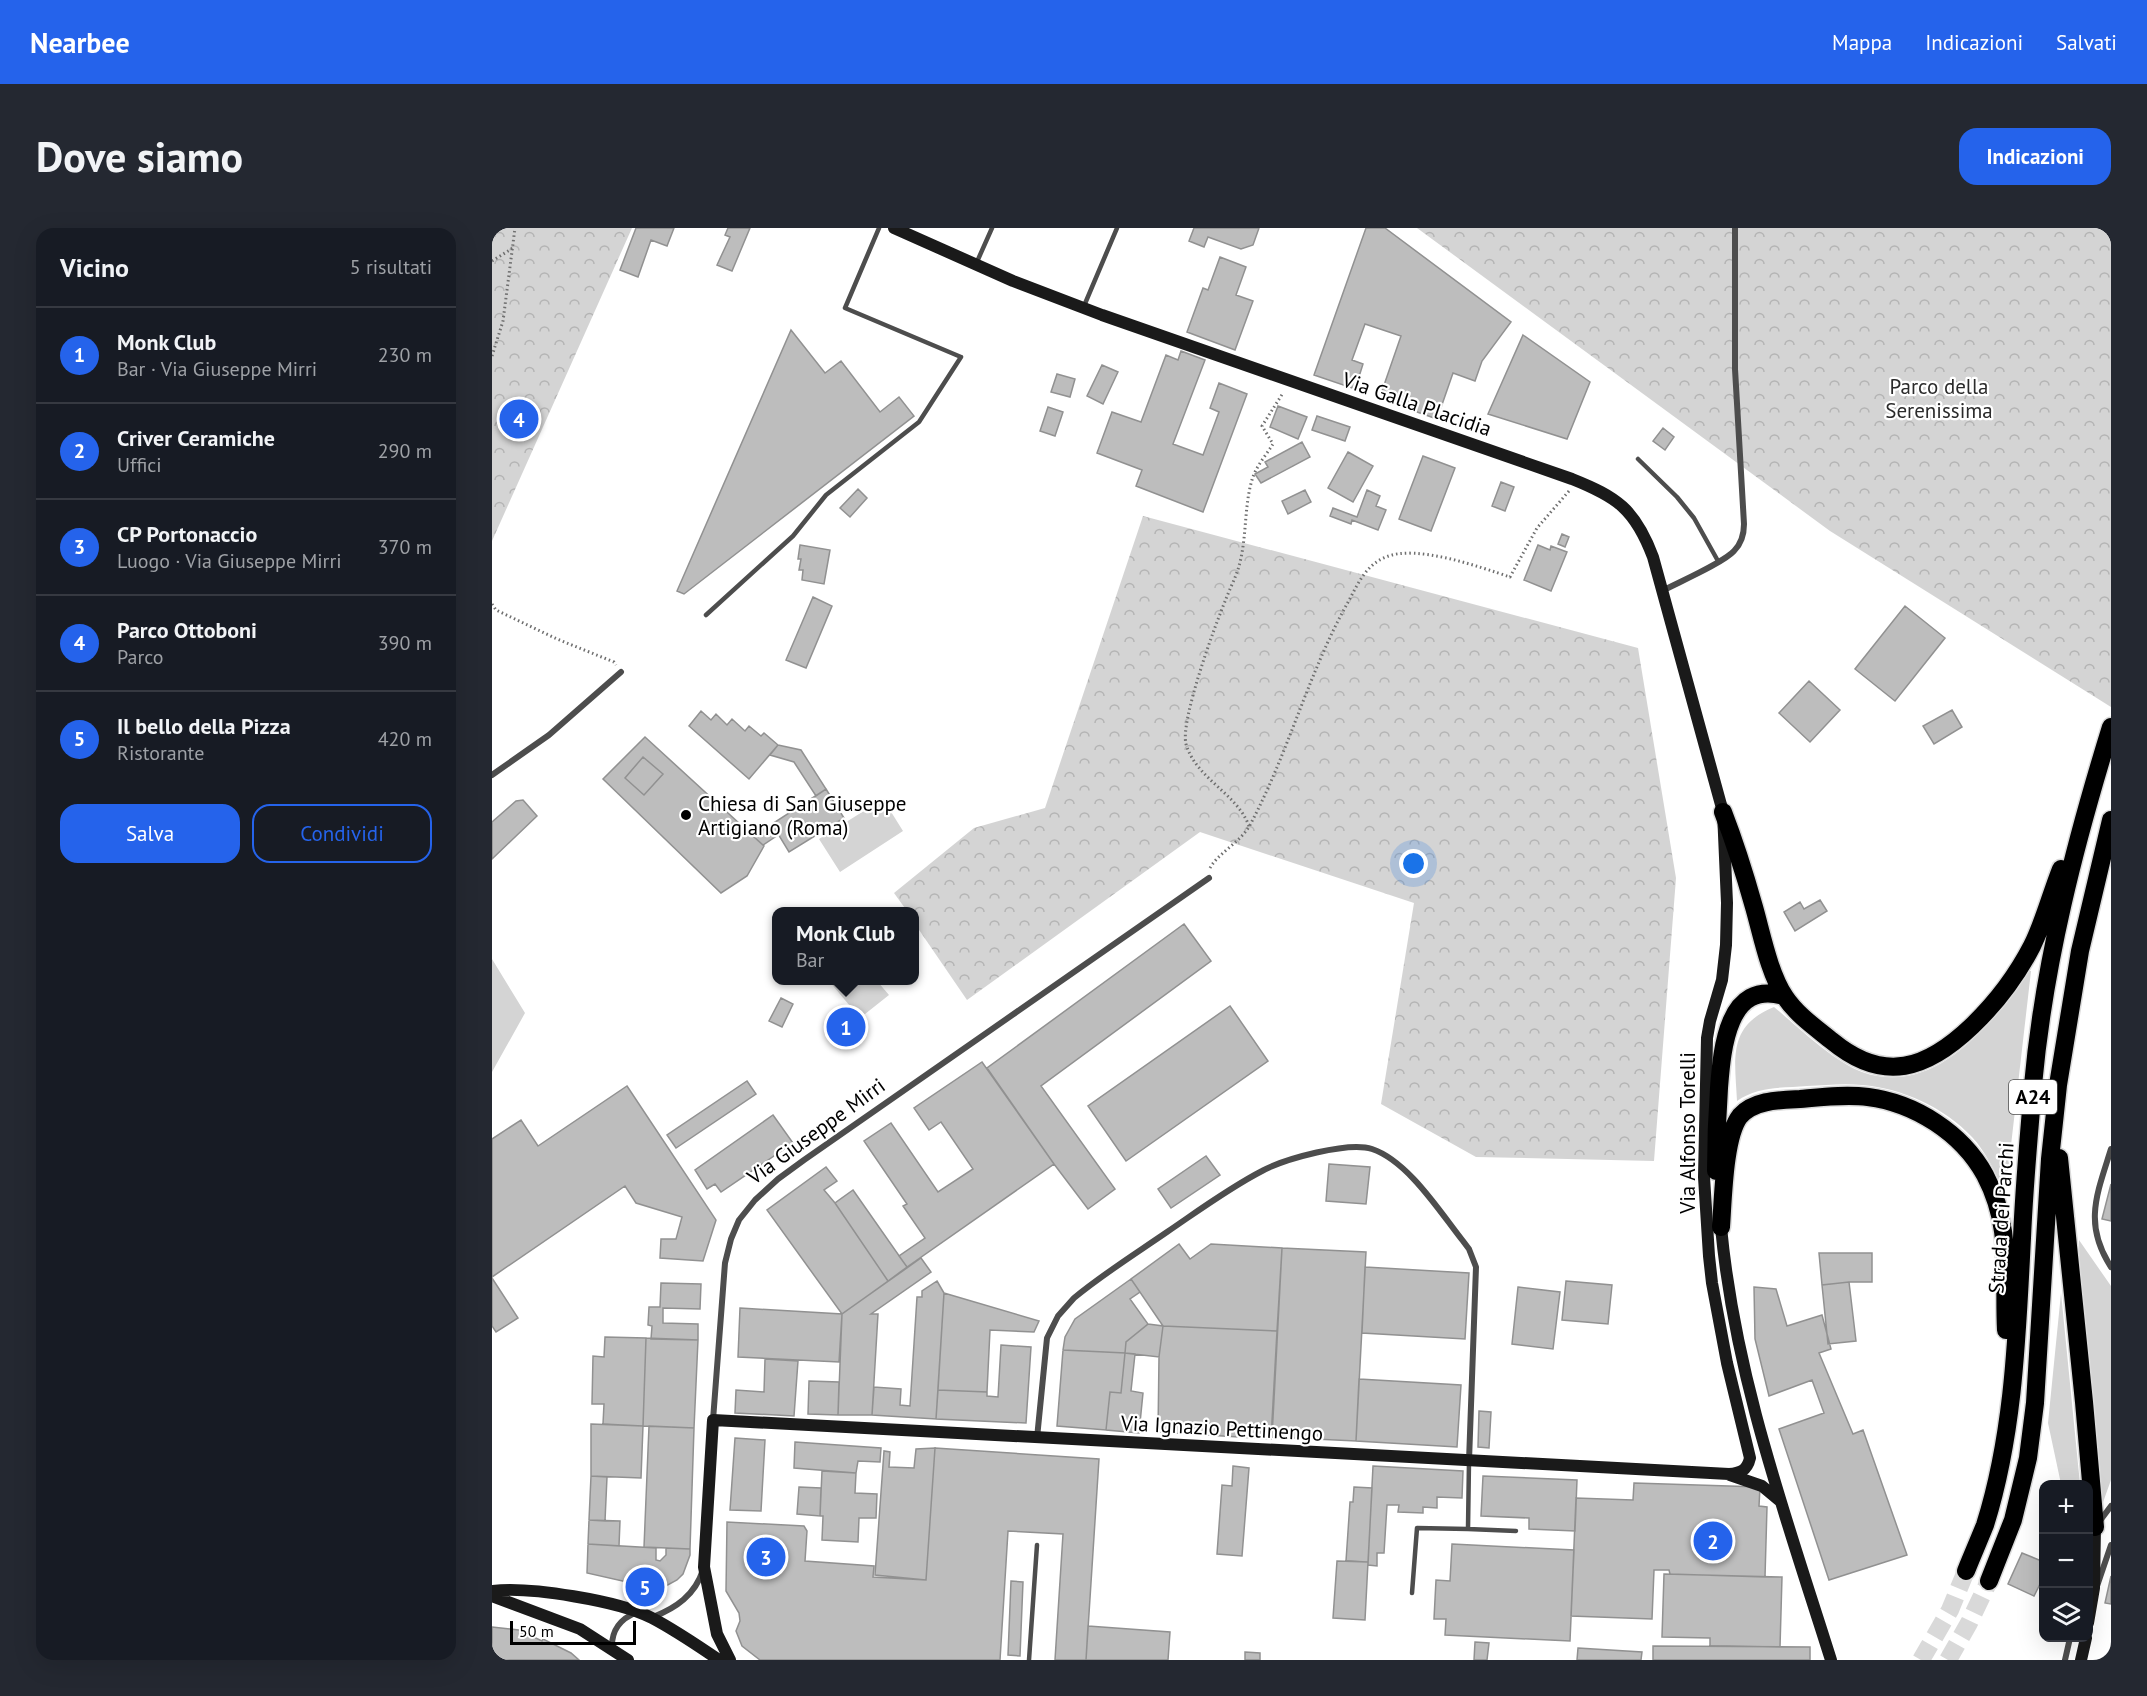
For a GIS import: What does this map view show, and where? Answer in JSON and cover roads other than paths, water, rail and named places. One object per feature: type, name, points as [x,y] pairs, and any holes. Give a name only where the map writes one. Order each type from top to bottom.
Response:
[{"type":"highway","name":"Strada dei Parchi","points":[[1966,1571],[1992,1499],[2010,1406],[2028,1139],[2038,1045],[2057,931],[2091,792],[2111,727]]},
{"type":"highway","points":[[1723,812],[1742,862],[1764,943],[1784,996],[1799,1013],[1838,1046],[1867,1063],[1887,1067],[1921,1063],[1942,1051],[1962,1036],[1992,1005],[2028,954],[2036,938],[2091,792]]},
{"type":"highway","name":"A24","points":[[1989,1581],[2016,1508],[2026,1470],[2031,1433],[2053,1133],[2072,996],[2111,820]]},
{"type":"highway","points":[[1721,1227],[1716,1182],[1716,1143],[1723,1043],[1731,1020],[1743,1004],[1759,994],[1784,996]]},
{"type":"highway","points":[[1721,1227],[1729,1144],[1737,1121],[1748,1109],[1766,1102],[1782,1100],[1856,1096],[1888,1101],[1932,1120],[1951,1134],[1970,1153],[1984,1174],[2001,1214],[2006,1249],[2006,1320],[2010,1406]]},
{"type":"highway","points":[[2053,1133],[2060,1167],[2095,1527]]},
{"type":"main road","name":"Via Galla Placidia","points":[[894,228],[1083,308],[1578,482],[1611,497],[1627,510],[1648,544],[1723,812]]},
{"type":"main road","name":"Via Alfonso Torelli","points":[[1723,812],[1727,903],[1726,945],[1722,980],[1707,1038],[1704,1177],[1712,1283],[1730,1377],[1750,1453],[1749,1463],[1745,1470],[1729,1474]]},
{"type":"main road","name":"Via Alfonso Torelli","points":[[1721,1227],[1739,1352],[1755,1417],[1831,1660]]},
{"type":"main road","name":"Via Ignazio Pettinengo","points":[[713,1420],[1729,1474],[1762,1486],[1781,1502]]},
{"type":"main road","name":"Via Giuseppe Mirri","points":[[713,1420],[704,1567],[717,1634],[730,1660]]},
{"type":"main road","points":[[2093,1598],[2096,1557],[2095,1527]]},
{"type":"main road","points":[[492,1591],[512,1589],[533,1591],[602,1603],[637,1612],[651,1617],[719,1660]]},
{"type":"main road","points":[[492,1596],[580,1629],[628,1660]]},
{"type":"main road","points":[[2082,1660],[2085,1642]]},
{"type":"street","points":[[1662,591],[1730,555],[1740,544],[1744,524],[1735,369],[1735,228]]},
{"type":"street","points":[[492,775],[549,735],[621,672]]},
{"type":"street","name":"Via Giuseppe Mirri","points":[[713,1420],[726,1256],[739,1220],[755,1200],[804,1160],[1209,878]]},
{"type":"street","points":[[1037,1438],[1047,1338],[1058,1316],[1074,1298],[1191,1215],[1263,1170],[1298,1158],[1359,1146],[1380,1152],[1402,1168],[1469,1249],[1476,1267],[1469,1461]]},
{"type":"street","points":[[2111,1149],[2097,1195],[2094,1215],[2098,1243],[2111,1267]]},
{"type":"street","points":[[2092,1534],[2111,1506]]},
{"type":"street","points":[[2093,1598],[2111,1545]]},
{"type":"street","name":"Via Giuseppe Mirri","points":[[651,1617],[676,1606],[686,1598],[696,1586],[704,1567]]},
{"type":"street","points":[[612,1648],[611,1638],[617,1626],[625,1618],[637,1612]]},
{"type":"street","points":[[2065,1660],[2069,1642]]},
{"type":"lane","points":[[706,615],[794,536],[826,495],[918,422],[961,357],[845,308],[879,228]]},
{"type":"lane","points":[[976,264],[992,228]]},
{"type":"lane","points":[[1083,308],[1117,228]]},
{"type":"lane","points":[[1638,459],[1677,496],[1694,518],[1719,561]]},
{"type":"lane","points":[[1468,1529],[1469,1461]]},
{"type":"lane","points":[[1412,1593],[1417,1528],[1516,1531]]},
{"type":"lane","points":[[1029,1660],[1036,1545]]},
{"type":"tunnel","points":[[1921,1660],[1950,1610],[1966,1571]]},
{"type":"tunnel","points":[[1948,1660],[1989,1581]]},
{"type":"place","name":"Parco Ottoboni","points":[[519,419]]},
{"type":"place","name":"Chiesa di San Giuseppe Artigiano (Roma)","points":[[686,815]]},
{"type":"place","name":"Monk Club","points":[[846,1027]]},
{"type":"place","name":"Criver Ceramiche","points":[[1713,1541]]},
{"type":"place","name":"CP Portonaccio","points":[[766,1557]]},
{"type":"place","name":"Il bello della Pizza","points":[[645,1587]]},
{"type":"park label","name":"Parco della Serenissima","points":[[1939,398]]}]
